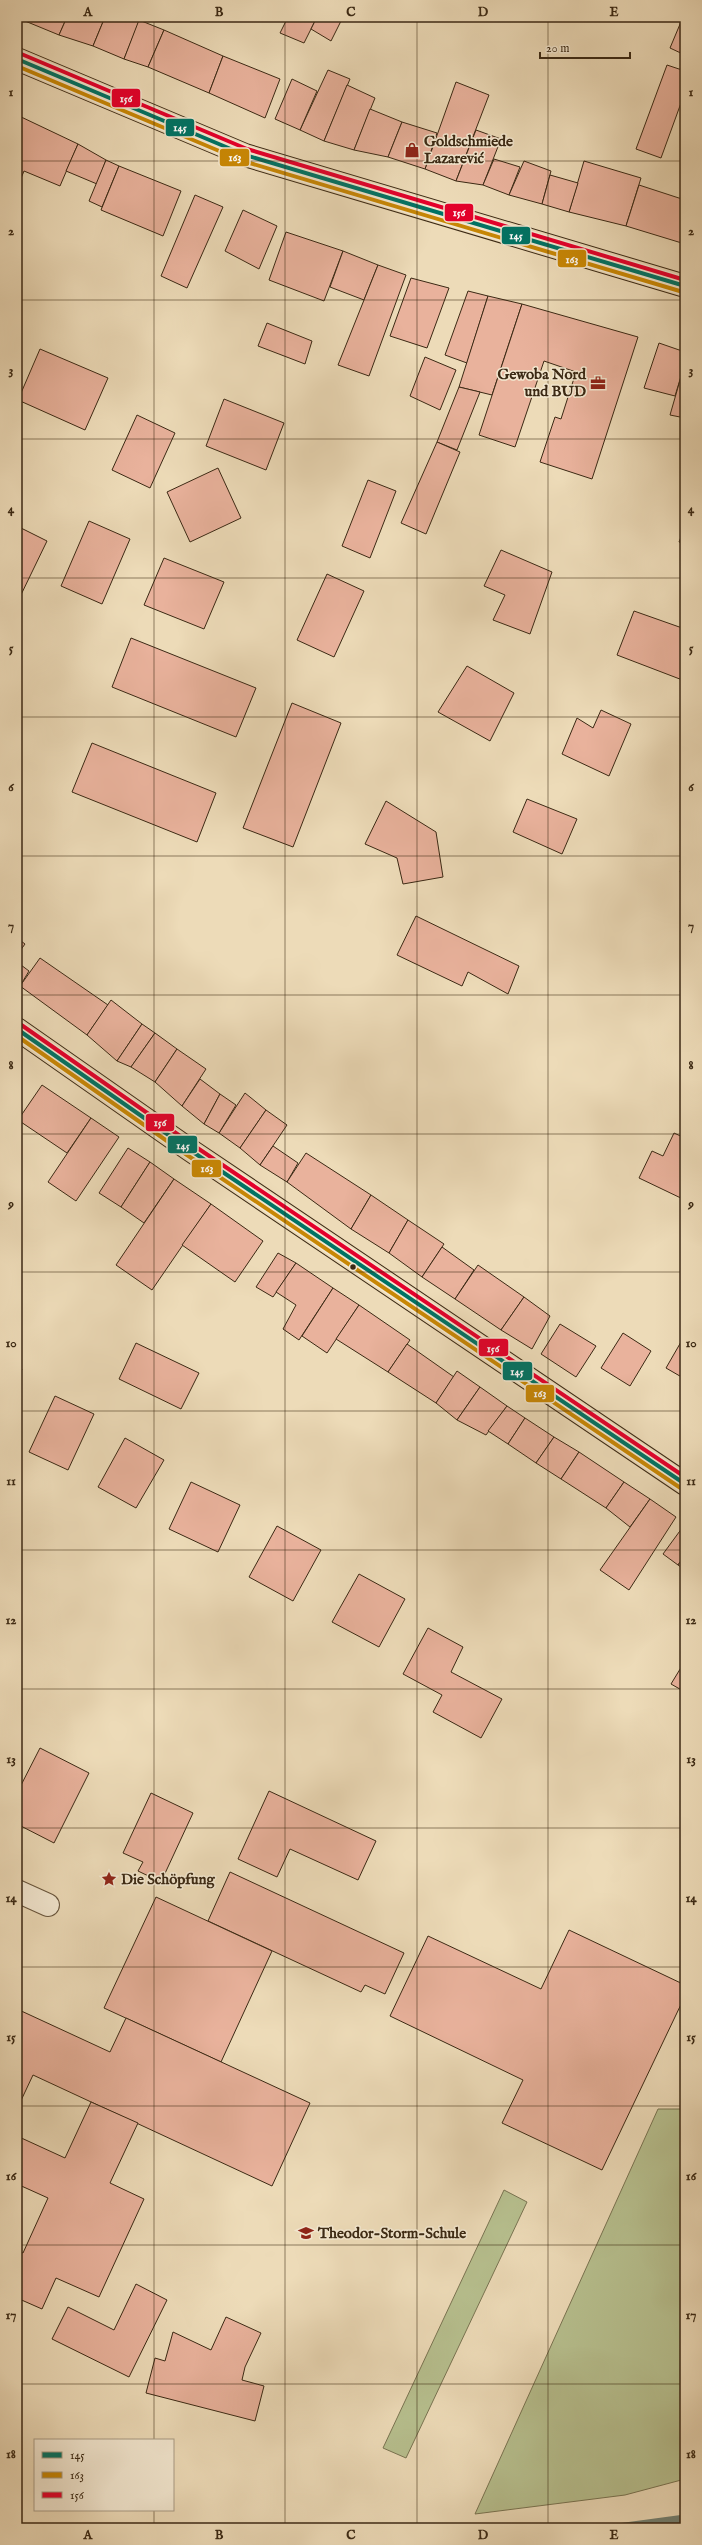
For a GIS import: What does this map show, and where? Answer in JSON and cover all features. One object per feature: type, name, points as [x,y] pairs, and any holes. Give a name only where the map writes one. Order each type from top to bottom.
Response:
[{"type":"main road","points":[[17,59],[245,155],[685,286]]},
{"type":"main road","points":[[17,1029],[196,1154],[685,1484]]},
{"type":"street","points":[[17,1891],[48,1905]]},
{"type":"green space","points":[[658,2109],[685,2109],[685,2479],[625,2495],[475,2514]]},
{"type":"green space","points":[[504,2190],[527,2202],[406,2458],[383,2448]]},
{"type":"building","points":[[27,17],[67,17],[59,35],[25,21]]},
{"type":"building","points":[[67,17],[105,17],[93,46],[59,35]]},
{"type":"building","points":[[105,17],[141,17],[124,59],[93,46]]},
{"type":"building","points":[[288,17],[317,17],[304,43],[280,33]]},
{"type":"building","points":[[317,17],[343,17],[331,41],[311,29]]},
{"type":"building","points":[[683,17],[685,17],[685,55],[670,48]]},
{"type":"building","points":[[139,20],[164,30],[148,67],[124,59]]},
{"type":"building","points":[[164,30],[223,56],[209,93],[148,67]]},
{"type":"building","points":[[223,56],[280,79],[265,118],[209,93]]},
{"type":"building","points":[[667,65],[685,71],[685,92],[661,158],[636,149]]},
{"type":"building","points":[[328,70],[350,79],[324,141],[300,130]]},
{"type":"building","points":[[292,79],[317,91],[300,130],[275,119]]},
{"type":"building","points":[[456,82],[489,95],[456,181],[425,169]]},
{"type":"building","points":[[347,85],[375,98],[354,150],[324,141]]},
{"type":"building","points":[[370,109],[402,122],[388,157],[354,150]]},
{"type":"building","points":[[17,115],[78,144],[60,186],[24,171],[17,188]]},
{"type":"building","points":[[402,122],[437,133],[425,169],[388,157]]},
{"type":"building","points":[[476,130],[501,139],[483,185],[456,181]]},
{"type":"building","points":[[78,144],[106,160],[97,184],[66,171]]},
{"type":"building","points":[[494,159],[520,167],[509,195],[483,185]]},
{"type":"building","points":[[106,160],[119,166],[102,207],[89,201]]},
{"type":"building","points":[[524,161],[551,171],[542,204],[509,195]]},
{"type":"building","points":[[584,161],[641,178],[626,226],[569,212]]},
{"type":"building","points":[[119,166],[181,191],[163,236],[101,210]]},
{"type":"building","points":[[550,175],[578,183],[569,212],[542,204]]},
{"type":"building","points":[[639,185],[685,200],[685,244],[626,226]]},
{"type":"building","points":[[195,195],[223,207],[187,288],[161,276]]},
{"type":"building","points":[[243,210],[277,226],[259,269],[225,251]]},
{"type":"building","points":[[286,232],[343,251],[324,301],[269,280]]},
{"type":"building","points":[[343,251],[378,265],[364,300],[330,287]]},
{"type":"building","points":[[378,265],[406,275],[369,376],[338,365]]},
{"type":"building","points":[[411,278],[449,288],[427,348],[390,336]]},
{"type":"building","points":[[468,291],[488,296],[467,363],[445,355]]},
{"type":"building","points":[[488,296],[522,304],[492,395],[459,387]]},
{"type":"building","name":"Gewoba Nord und BUD","points":[[522,304],[638,337],[592,479],[540,462],[555,417],[561,419],[576,372],[544,361],[515,447],[479,435]]},
{"type":"building","points":[[267,323],[312,341],[305,364],[258,346]]},
{"type":"building","points":[[659,343],[685,352],[685,363],[675,396],[644,388]]},
{"type":"building","points":[[40,349],[108,378],[85,430],[18,400]]},
{"type":"building","points":[[425,357],[456,370],[440,410],[410,396]]},
{"type":"building","points":[[685,363],[685,418],[670,415]]},
{"type":"building","points":[[459,387],[480,392],[457,450],[437,442]]},
{"type":"building","points":[[224,399],[284,423],[266,470],[206,446]]},
{"type":"building","points":[[137,415],[175,433],[150,488],[112,470]]},
{"type":"building","points":[[437,442],[460,452],[426,534],[401,523]]},
{"type":"building","points":[[218,468],[241,518],[190,542],[167,492]]},
{"type":"building","points":[[368,480],[396,491],[370,558],[342,546]]},
{"type":"building","points":[[89,521],[130,539],[102,604],[61,586]]},
{"type":"building","points":[[17,526],[47,541],[17,603]]},
{"type":"building","points":[[685,527],[685,544],[679,542]]},
{"type":"building","points":[[501,550],[552,572],[530,634],[493,620],[505,595],[484,586]]},
{"type":"building","points":[[164,558],[224,582],[204,629],[144,605]]},
{"type":"building","points":[[327,574],[364,591],[334,657],[297,640]]},
{"type":"building","points":[[634,611],[685,629],[685,681],[617,655]]},
{"type":"building","points":[[131,638],[256,688],[236,737],[112,687]]},
{"type":"building","points":[[467,666],[514,693],[490,741],[438,712]]},
{"type":"building","points":[[292,703],[341,723],[293,847],[243,828]]},
{"type":"building","points":[[601,710],[631,724],[609,776],[562,754],[577,718],[593,728]]},
{"type":"building","points":[[92,743],[216,793],[197,842],[72,792]]},
{"type":"building","points":[[527,799],[577,819],[562,854],[513,832]]},
{"type":"building","points":[[386,801],[436,832],[443,877],[403,884],[397,858],[365,844]]},
{"type":"building","points":[[685,862],[685,874],[680,872]]},
{"type":"building","points":[[416,916],[519,966],[508,994],[468,972],[462,986],[397,955]]},
{"type":"building","points":[[17,938],[25,944],[17,955]]},
{"type":"building","points":[[40,958],[108,1005],[87,1035],[20,986]]},
{"type":"building","points":[[17,962],[29,971],[20,986],[17,984]]},
{"type":"building","points":[[111,1000],[142,1024],[117,1061],[87,1035]]},
{"type":"building","points":[[142,1024],[155,1033],[131,1067],[117,1061]]},
{"type":"building","points":[[155,1033],[177,1049],[155,1082],[131,1067]]},
{"type":"building","points":[[177,1049],[206,1069],[182,1106],[155,1082]]},
{"type":"building","points":[[200,1079],[220,1094],[204,1124],[182,1106]]},
{"type":"building","points":[[42,1085],[91,1118],[67,1153],[18,1120]]},
{"type":"building","points":[[245,1093],[266,1110],[240,1148],[219,1133]]},
{"type":"building","points":[[220,1094],[236,1105],[219,1133],[204,1124]]},
{"type":"building","points":[[266,1110],[287,1125],[260,1165],[240,1148]]},
{"type":"building","points":[[91,1118],[119,1137],[76,1201],[48,1182]]},
{"type":"building","points":[[674,1133],[685,1138],[685,1200],[639,1178],[652,1151],[663,1156]]},
{"type":"building","points":[[273,1146],[298,1163],[287,1182],[260,1165]]},
{"type":"building","points":[[128,1148],[150,1162],[121,1207],[99,1193]]},
{"type":"building","points":[[306,1153],[371,1195],[351,1229],[287,1182]]},
{"type":"building","points":[[150,1162],[174,1179],[144,1223],[121,1207]]},
{"type":"building","points":[[174,1179],[211,1204],[152,1290],[116,1265]]},
{"type":"building","points":[[371,1195],[408,1220],[389,1253],[351,1229]]},
{"type":"building","points":[[211,1204],[263,1241],[235,1282],[182,1245]]},
{"type":"building","points":[[408,1220],[444,1244],[422,1277],[389,1253]]},
{"type":"building","points":[[442,1247],[474,1270],[455,1299],[422,1277]]},
{"type":"building","points":[[278,1253],[296,1263],[273,1297],[256,1287]]},
{"type":"building","points":[[296,1263],[333,1288],[299,1340],[283,1329],[296,1305],[276,1292]]},
{"type":"building","points":[[478,1265],[524,1297],[501,1330],[455,1299]]},
{"type":"building","points":[[333,1288],[359,1305],[327,1353],[302,1336]]},
{"type":"building","points":[[524,1297],[550,1316],[532,1349],[501,1330]]},
{"type":"building","points":[[359,1305],[410,1340],[388,1372],[336,1339]]},
{"type":"building","points":[[560,1324],[596,1346],[576,1377],[541,1354]]},
{"type":"building","points":[[623,1333],[651,1351],[630,1386],[601,1368]]},
{"type":"building","points":[[685,1335],[685,1379],[666,1368]]},
{"type":"building","points":[[136,1343],[199,1373],[181,1409],[119,1379]]},
{"type":"building","points":[[407,1344],[454,1377],[436,1403],[388,1372]]},
{"type":"building","points":[[17,1366],[22,1369],[17,1379]]},
{"type":"building","points":[[457,1371],[480,1387],[457,1420],[436,1403]]},
{"type":"building","points":[[480,1387],[507,1406],[486,1435],[457,1420]]},
{"type":"building","points":[[55,1396],[94,1414],[68,1470],[29,1452]]},
{"type":"building","points":[[507,1406],[525,1418],[508,1444],[488,1431]]},
{"type":"building","points":[[525,1418],[554,1437],[536,1463],[508,1444]]},
{"type":"building","points":[[554,1437],[579,1452],[561,1479],[536,1463]]},
{"type":"building","points":[[125,1438],[164,1460],[136,1508],[98,1487]]},
{"type":"building","points":[[579,1452],[624,1482],[606,1508],[561,1479]]},
{"type":"building","points":[[191,1482],[240,1505],[218,1552],[169,1529]]},
{"type":"building","points":[[624,1482],[650,1499],[630,1527],[606,1508]]},
{"type":"building","points":[[650,1499],[676,1517],[629,1590],[600,1570]]},
{"type":"building","points":[[685,1524],[685,1555],[678,1565],[663,1554]]},
{"type":"building","points":[[277,1526],[321,1550],[293,1601],[249,1577]]},
{"type":"building","points":[[685,1555],[685,1570],[678,1565]]},
{"type":"building","points":[[359,1574],[405,1599],[379,1647],[332,1622]]},
{"type":"building","points":[[428,1628],[463,1647],[451,1672],[502,1699],[481,1738],[433,1712],[442,1695],[403,1674]]},
{"type":"building","points":[[685,1661],[685,1692],[671,1684]]},
{"type":"building","points":[[40,1748],[89,1773],[54,1843],[17,1824],[17,1793]]},
{"type":"building","points":[[269,1791],[376,1841],[358,1880],[290,1849],[277,1877],[238,1859]]},
{"type":"building","points":[[151,1793],[193,1813],[161,1882],[138,1871],[143,1862],[123,1853]]},
{"type":"building","points":[[230,1872],[404,1953],[385,1994],[365,1985],[361,1992],[208,1921]]},
{"type":"building","points":[[156,1897],[272,1951],[221,2062],[104,2008]]},
{"type":"building","points":[[569,1930],[685,1985],[685,1996],[602,2170],[502,2123],[523,2080],[390,2016],[428,1936],[541,1989]]},
{"type":"building","points":[[17,2009],[110,2052],[126,2018],[310,2103],[272,2186],[33,2075],[17,2109]]},
{"type":"building","points":[[91,2102],[138,2123],[110,2183],[144,2199],[99,2297],[56,2278],[42,2309],[17,2298],[17,2251],[23,2253],[48,2198],[17,2184],[17,2136],[65,2158]]},
{"type":"building","points":[[136,2284],[167,2300],[129,2377],[52,2339],[68,2307],[114,2330]]},
{"type":"building","points":[[226,2317],[261,2333],[245,2367],[242,2380],[264,2386],[255,2421],[146,2393],[155,2358],[165,2361],[173,2332],[211,2350]]},
{"type":"waterway","points":[[618,2528],[685,2519]]},
{"type":"transit line","name":"156","points":[[19,53],[247,149],[685,280]]},
{"type":"transit line","name":"145","points":[[17,59],[245,155],[685,286]]},
{"type":"transit line","name":"163","points":[[17,66],[243,161],[683,292]]},
{"type":"transit line","name":"156","points":[[20,1024],[193,1145],[685,1477]]},
{"type":"transit line","name":"145","points":[[17,1029],[190,1150],[685,1484]]},
{"type":"transit line","name":"163","points":[[17,1036],[187,1155],[682,1489]]},
{"type":"place","name":"Goldschmiede Lazarević","points":[[412,150]]},
{"type":"place","name":"Gewoba Nord und BUD","points":[[598,383]]},
{"type":"place","name":"Die Schöpfung","points":[[109,1879]]},
{"type":"place","name":"Theodor-Storm-Schule","points":[[306,2233]]}]
